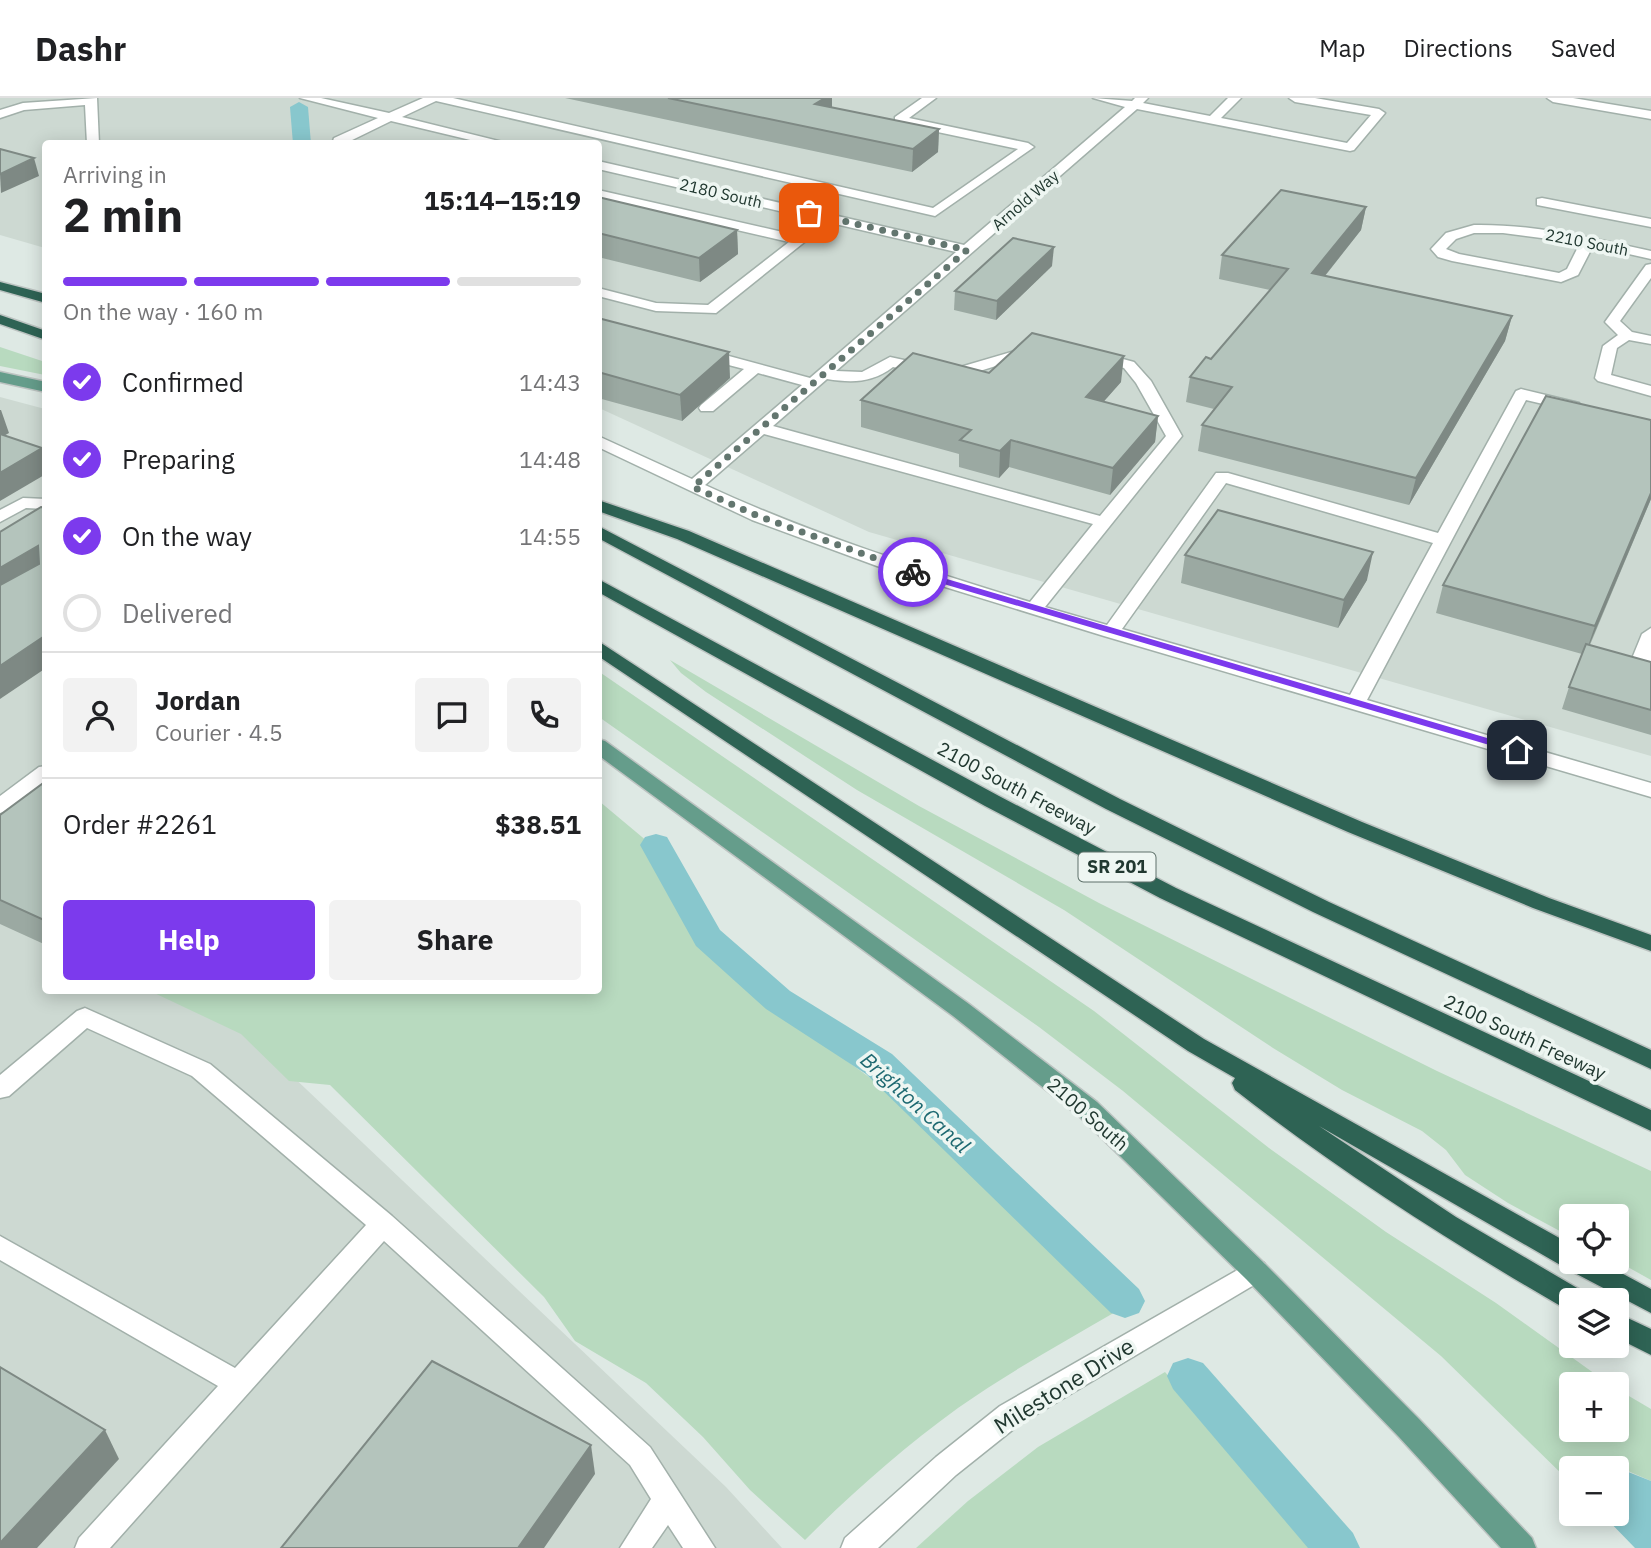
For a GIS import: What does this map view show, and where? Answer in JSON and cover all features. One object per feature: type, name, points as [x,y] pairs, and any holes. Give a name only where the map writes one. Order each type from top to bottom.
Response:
[{"type":"highway","points":[[0,286],[42,298]]},
{"type":"highway","points":[[0,318],[42,332]]},
{"type":"highway","points":[[602,506],[683,535],[1355,827],[1541,903],[1651,943]]},
{"type":"highway","name":"2100 South Freeway","points":[[602,533],[1113,804],[1321,907],[1651,1060]]},
{"type":"highway","name":"2100 South Freeway","points":[[602,586],[1134,876],[1298,957],[1651,1121]]},
{"type":"highway","points":[[602,650],[1196,1045],[1339,1153],[1459,1231],[1559,1291]]},
{"type":"highway","points":[[1196,1045],[1559,1251]]},
{"type":"highway","points":[[1600,1274],[1651,1301]]},
{"type":"highway","points":[[1629,1331],[1651,1343]]},
{"type":"main road","points":[[0,377],[42,386]]},
{"type":"main road","name":"2100 South","points":[[602,749],[961,1010],[1088,1109],[1255,1271],[1409,1427],[1521,1548]]},
{"type":"main road","points":[[1409,1427],[1536,1548]]},
{"type":"street","points":[[306,98],[488,140]]},
{"type":"street","points":[[342,106],[359,98]]},
{"type":"street","points":[[340,140],[436,98],[935,212],[1028,147],[900,120],[930,98]]},
{"type":"street","points":[[1099,98],[1138,101],[1213,120],[1350,147],[1379,113],[1295,98]]},
{"type":"street","points":[[1213,120],[1235,98]]},
{"type":"street","points":[[1553,98],[1651,115]]},
{"type":"street","points":[[0,114],[23,107],[90,99],[93,140]]},
{"type":"street","name":"Arnold Way","points":[[693,487],[1138,101]]},
{"type":"street","name":"2180 South","points":[[602,166],[967,250]]},
{"type":"street","points":[[602,195],[800,240],[711,310],[656,307],[602,293]]},
{"type":"street","points":[[1542,202],[1651,223]]},
{"type":"street","name":"2210 South","points":[[1588,242],[1573,272],[1560,278],[1457,258],[1443,254],[1438,248],[1446,238],[1461,230],[1523,229],[1588,242],[1651,255]]},
{"type":"street","points":[[1651,268],[1612,322],[1627,335],[1651,340]]},
{"type":"street","points":[[1627,335],[1610,346],[1604,378],[1651,391]]},
{"type":"street","points":[[688,350],[755,368],[819,379],[862,379],[890,362],[951,374],[1051,345]]},
{"type":"street","points":[[1034,610],[1174,436],[1143,381],[1129,365],[1076,352]]},
{"type":"street","points":[[708,408],[755,368]]},
{"type":"street","points":[[1356,702],[1521,394],[1586,410]]},
{"type":"street","points":[[762,428],[1104,522]]},
{"type":"street","points":[[602,443],[758,516],[836,546],[1034,610],[1651,790]]},
{"type":"street","points":[[1111,632],[1222,477],[1443,540]]},
{"type":"street","points":[[0,517],[23,503],[42,504]]},
{"type":"street","points":[[1651,634],[1643,656],[1651,659]]},
{"type":"street","points":[[0,806],[42,775]]},
{"type":"street","points":[[0,1090],[85,1017],[201,1070],[383,1224],[640,1455],[667,1501],[700,1548]]},
{"type":"street","points":[[90,1548],[383,1224]]},
{"type":"street","points":[[0,1247],[239,1384]]},
{"type":"street","name":"Milestone Drive","points":[[856,1548],[928,1482],[1010,1415],[1255,1271]]},
{"type":"street","points":[[635,1548],[667,1501]]},
{"type":"shaded area","points":[[0,98],[1651,98],[1651,756],[869,532],[602,409],[602,140],[42,140],[42,247],[0,235]]},
{"type":"shaded area","points":[[0,397],[42,408],[42,994],[166,994],[251,1037],[726,1487],[782,1548],[0,1548]]},
{"type":"green space","points":[[0,347],[42,361],[42,374],[0,366]]},
{"type":"green space","points":[[670,660],[919,806],[1099,903],[1437,1071],[1651,1171],[1651,1280],[1629,1268],[1629,1204],[1559,1204],[1559,1231],[1508,1203],[1465,1175],[1446,1150],[1422,1131],[1342,1090],[1273,1048],[1064,910],[857,790],[681,673]]},
{"type":"green space","points":[[602,674],[1094,1011],[1269,1148],[1386,1232],[1496,1303],[1559,1348],[1559,1358],[1573,1358],[1592,1372],[1559,1372],[1559,1442],[1629,1442],[1629,1396],[1651,1409],[1651,1481],[1629,1471],[1629,1456],[1559,1456],[1559,1471],[1441,1356],[1123,1091],[1039,1027],[602,719]]},
{"type":"green space","points":[[602,804],[648,842],[691,933],[733,977],[877,1083],[1094,1283],[1117,1311],[958,1408],[879,1471],[805,1540],[750,1490],[703,1437],[646,1383],[575,1341],[544,1297],[330,1085],[289,1081],[241,1034],[156,994],[602,994]]},
{"type":"green space","points":[[1165,1372],[1317,1548],[916,1548],[968,1501],[1038,1447]]},
{"type":"water","points":[[1629,1472],[1651,1481],[1651,1548],[1635,1548],[1614,1526],[1629,1526]]},
{"type":"building","points":[[668,98],[825,98],[815,104],[939,129],[913,149]]},
{"type":"building","points":[[0,149],[34,158],[0,174]]},
{"type":"building","points":[[1281,190],[1366,207],[1312,273],[1512,316],[1416,478],[1202,425],[1232,387],[1190,377],[1206,357],[1211,359],[1288,269],[1222,255]]},
{"type":"building","points":[[602,198],[737,230],[699,258],[602,234]]},
{"type":"building","points":[[1013,238],[1054,247],[997,301],[955,291]]},
{"type":"building","points":[[602,319],[729,352],[680,395],[602,373]]},
{"type":"building","points":[[1032,333],[1124,356],[1086,397],[1158,416],[1113,468],[1011,440],[1000,451],[960,440],[971,430],[861,400],[913,353],[989,373]]},
{"type":"building","points":[[1546,396],[1651,420],[1651,493],[1595,626],[1443,585]]},
{"type":"building","points":[[0,434],[42,448],[0,473]]},
{"type":"building","points":[[42,507],[42,638],[0,666],[0,585],[39,564],[38,546],[0,568],[0,532]]},
{"type":"building","points":[[1218,510],[1373,552],[1344,600],[1185,555]]},
{"type":"building","points":[[1586,644],[1651,662],[1651,710],[1569,687]]},
{"type":"building","points":[[42,784],[42,919],[0,900],[0,815]]},
{"type":"building","points":[[432,1361],[591,1445],[518,1548],[281,1548]]},
{"type":"building","points":[[0,1367],[105,1430],[0,1543]]},
{"type":"waterway","name":"Brighton Canal","points":[[299,107],[302,140]]},
{"type":"waterway","name":"Brighton Canal","points":[[656,845],[708,938],[778,1000],[879,1064],[1125,1301]]},
{"type":"waterway","name":"Brighton Canal","points":[[1188,1376],[1337,1548]]},
{"type":"way so far","points":[[809,213],[967,250],[693,487],[825,542],[913,572]]},
{"type":"route","points":[[913,572],[1034,610],[1517,750]]}]
